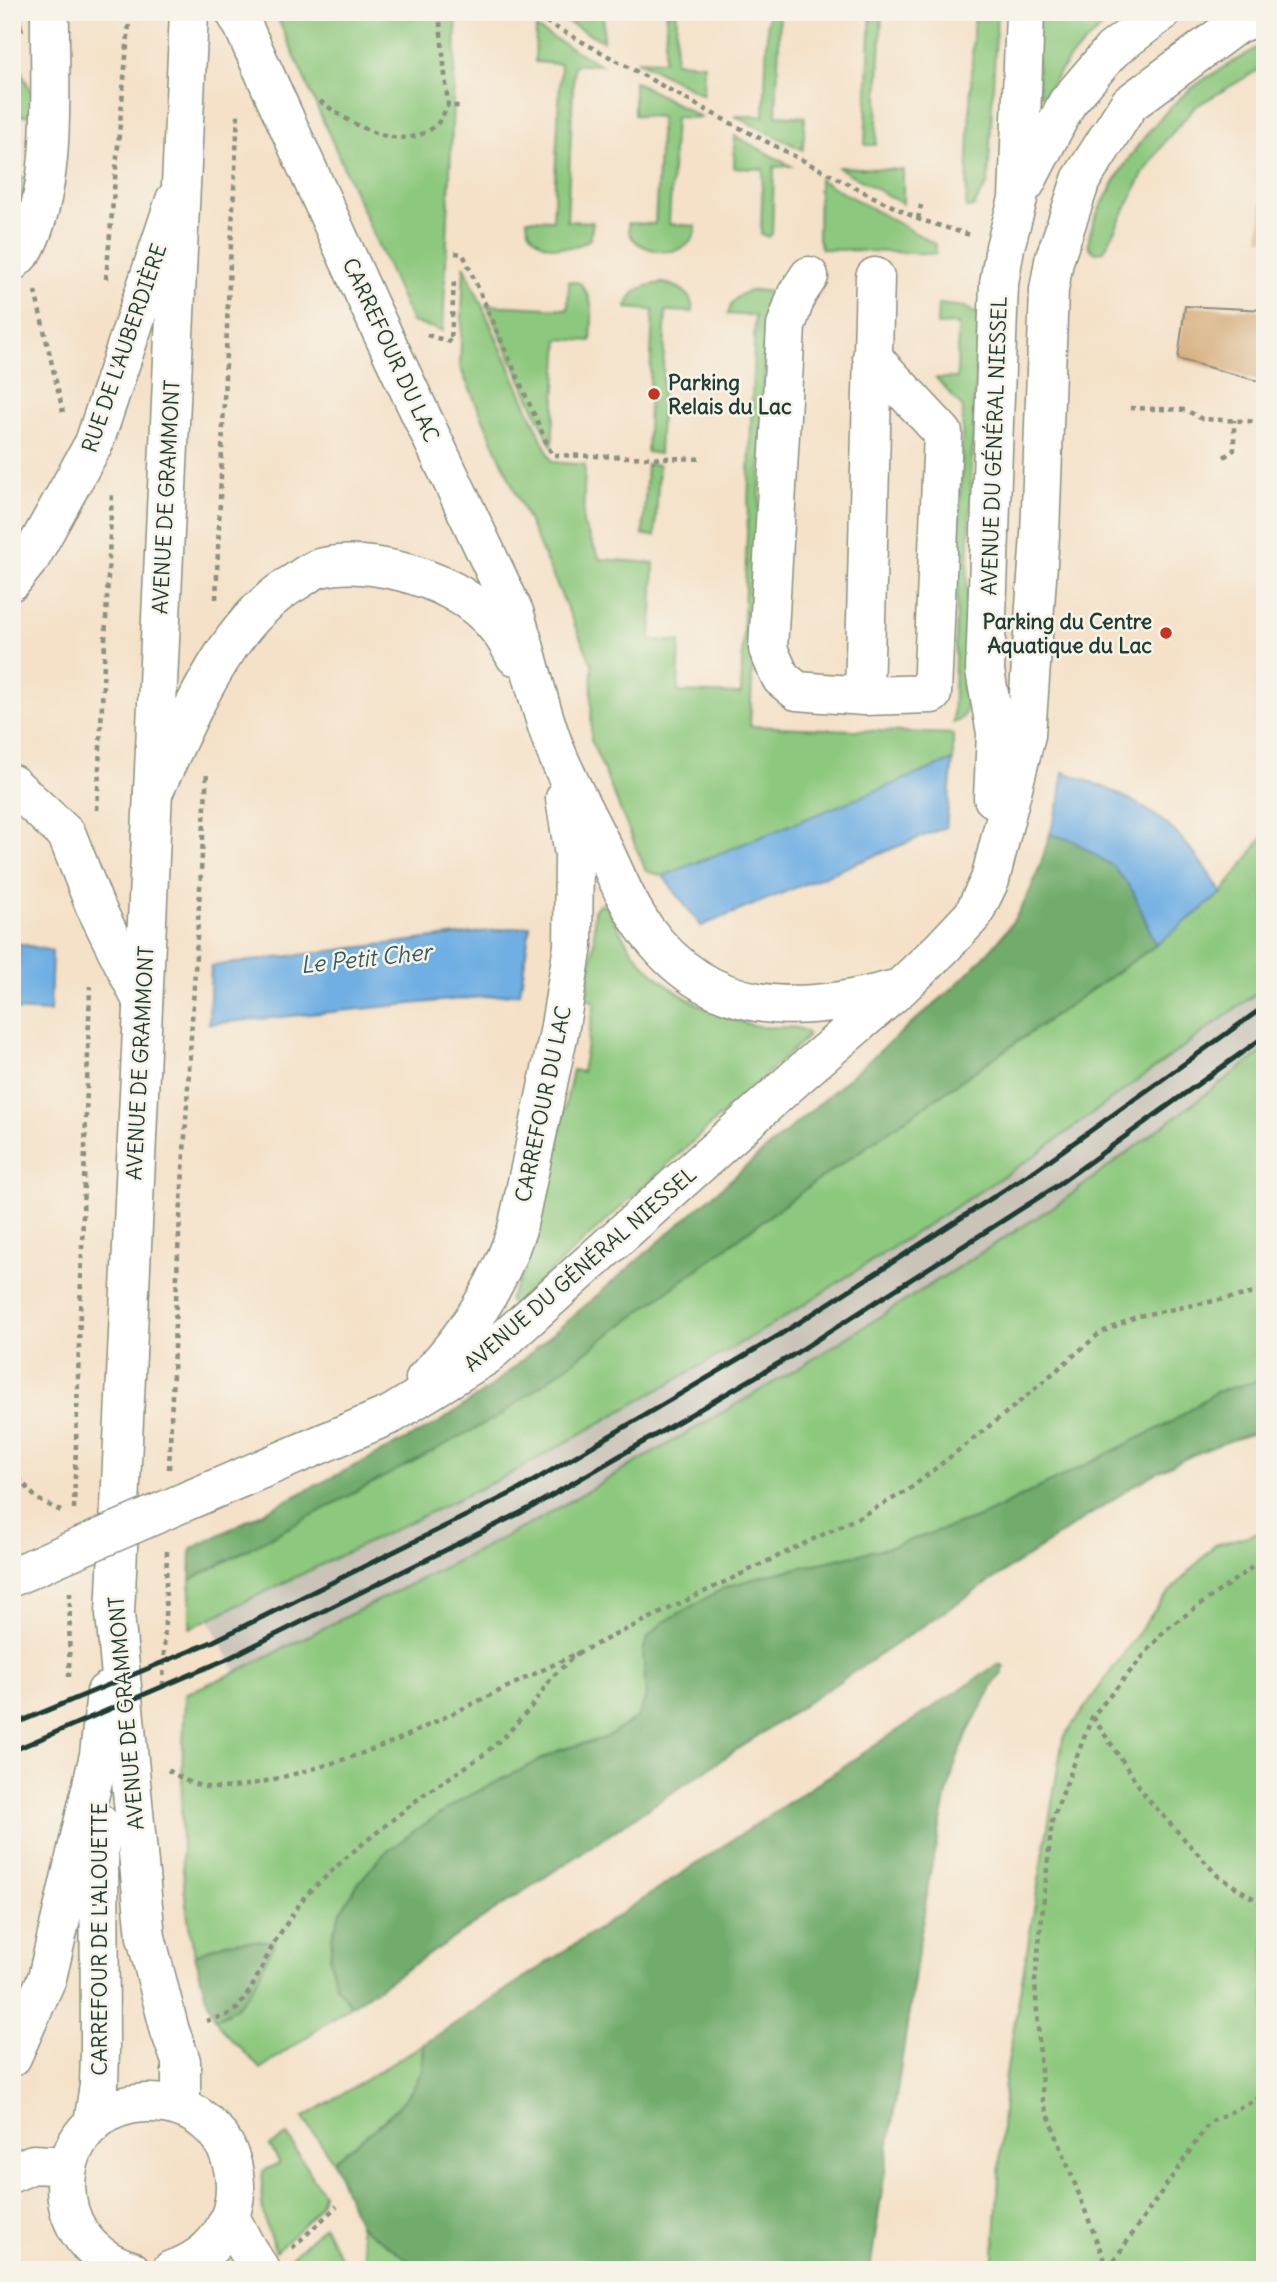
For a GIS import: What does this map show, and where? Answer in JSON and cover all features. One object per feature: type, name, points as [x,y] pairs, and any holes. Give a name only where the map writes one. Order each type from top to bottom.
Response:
[{"type":"street","points":[[19,255],[43,195],[48,138],[50,12]]},
{"type":"street","name":"AVENUE DE GRAMMONT","points":[[181,2108],[181,2062],[170,2031],[146,1937],[115,1614],[189,12]]},
{"type":"street","name":"CARREFOUR DU LAC","points":[[235,12],[514,612],[528,656],[535,691],[557,754],[629,903],[646,930],[691,974],[747,1001],[788,1006],[848,1002],[900,988]]},
{"type":"street","name":"AVENUE DU GÉNÉRAL NIESSEL","points":[[990,880],[996,733],[985,671],[999,284],[1005,247],[1018,199],[1026,12]]},
{"type":"street","points":[[1018,199],[1067,103],[1112,50],[1162,12]]},
{"type":"street","name":"AVENUE DU GÉNÉRAL NIESSEL","points":[[12,1577],[392,1414],[486,1356],[800,1074],[900,988],[973,915],[990,880],[1026,735],[1040,535],[1049,290],[1055,261],[1081,180],[1129,104],[1241,16]]},
{"type":"street","name":"RUE DE L'AUBERDIÈRE","points":[[12,581],[31,557],[94,443],[181,181]]},
{"type":"street","points":[[809,276],[797,294],[786,326],[768,649],[781,678],[797,691],[864,696],[932,694],[943,433],[872,357]]},
{"type":"street","points":[[864,696],[874,277]]},
{"type":"street","name":"CARREFOUR DU LAC","points":[[153,793],[214,671],[236,637],[267,602],[319,568],[350,564],[380,566],[445,587],[483,613],[498,629],[535,691]]},
{"type":"street","name":"CARREFOUR DU LAC","points":[[392,1414],[453,1350],[474,1320],[508,1257],[517,1229],[559,1032],[573,946],[573,855],[557,754]]},
{"type":"street","points":[[12,784],[67,835],[94,904],[143,1003]]},
{"type":"street","name":"CARREFOUR DE L'ALOUETTE","points":[[12,2057],[47,1978],[99,1755],[115,1614]]},
{"type":"street","name":"CARREFOUR DE L'ALOUETTE","points":[[93,2124],[99,2085],[100,2051],[99,1755]]},
{"type":"street","name":"CARREFOUR DE L'ALOUETTE","points":[[110,2265],[84,2240],[72,2221],[66,2200],[65,2177],[71,2155],[82,2136],[108,2113],[135,2104],[163,2103],[181,2108],[206,2123],[225,2145],[235,2173],[234,2203],[230,2217],[216,2242],[195,2260],[171,2270]]},
{"type":"street","points":[[12,2174],[33,2164],[68,2166]]},
{"type":"street","points":[[230,2217],[247,2249],[275,2261]]},
{"type":"path","points":[[104,289],[130,12]]},
{"type":"path","points":[[318,99],[362,127],[387,137],[407,139],[438,123],[448,106],[439,12]]},
{"type":"path","points":[[528,12],[719,117],[918,219],[1005,247]]},
{"type":"path","points":[[448,106],[462,106]]},
{"type":"path","points":[[918,219],[921,205]]},
{"type":"path","points":[[455,253],[463,254],[552,455],[704,459]]},
{"type":"path","points":[[19,255],[64,417]]},
{"type":"path","points":[[451,342],[454,280]]},
{"type":"path","points":[[1130,408],[1186,410],[1202,419],[1265,422]]},
{"type":"path","points":[[1224,457],[1234,450],[1234,420]]},
{"type":"path","points":[[162,1766],[185,1781],[220,1788],[303,1773],[404,1737],[857,1518],[907,1491],[1007,1412],[1100,1333],[1138,1316],[1265,1291]]},
{"type":"path","points":[[12,1470],[37,1499],[74,1517]]},
{"type":"path","points":[[1108,2269],[1044,2101],[1035,1982],[1052,1821],[1092,1717],[1165,1630],[1265,1558]]},
{"type":"path","points":[[200,2023],[227,2015],[238,2008],[251,1989],[275,1941],[305,1896],[349,1855],[423,1795],[491,1749],[531,1707],[552,1677],[581,1650]]},
{"type":"path","points":[[1092,1717],[1147,1798],[1217,1875],[1265,1906]]},
{"type":"path","points":[[1108,2269],[1210,2122],[1265,2095]]},
{"type":"path","points":[[275,2261],[337,2206]]},
{"type":"shaded area","points":[[1265,987],[1265,1050],[1061,1202],[802,1366],[534,1522],[236,1672],[209,1620],[512,1473],[772,1325],[1032,1157]]},
{"type":"green space","points":[[275,12],[457,12],[443,331],[412,322]]},
{"type":"green space","points":[[548,12],[604,12],[603,41]]},
{"type":"green space","points":[[667,12],[677,12],[675,62],[704,64],[703,95],[636,60],[664,61]]},
{"type":"green space","points":[[768,12],[780,12],[776,115],[805,117],[803,150],[735,116],[764,116]]},
{"type":"green space","points":[[871,12],[882,12],[876,145],[865,145]]},
{"type":"green space","points":[[974,12],[997,12],[988,183],[973,207],[966,208]]},
{"type":"green space","points":[[1035,12],[1117,12],[1070,58],[1045,93],[1039,96]]},
{"type":"green space","points":[[536,28],[601,65],[574,65],[567,221],[593,222],[590,239],[572,247],[542,243],[529,229],[527,219],[553,220],[561,64],[535,62]]},
{"type":"green space","points":[[1265,43],[1265,66],[1195,107],[1166,140],[1142,176],[1104,251],[1095,252],[1089,247],[1091,228],[1113,184],[1158,121],[1199,83]]},
{"type":"green space","points":[[12,51],[36,102],[34,116],[12,115]]},
{"type":"green space","points":[[634,81],[702,118],[675,117],[669,224],[696,226],[693,238],[677,250],[644,247],[635,241],[629,232],[628,223],[655,224],[661,117],[634,115]]},
{"type":"green space","points":[[735,136],[791,166],[774,167],[772,234],[768,237],[761,234],[763,169],[734,168]]},
{"type":"green space","points":[[837,167],[903,170],[903,204]]},
{"type":"green space","points":[[12,177],[30,177],[12,236]]},
{"type":"green space","points":[[819,179],[935,244],[936,254],[822,249],[818,239]]},
{"type":"green space","points":[[464,265],[552,462],[585,465],[583,524],[600,559],[654,563],[651,640],[680,642],[678,692],[741,694],[755,316],[728,314],[731,305],[741,294],[763,291],[780,294],[767,321],[750,726],[953,734],[953,760],[663,876],[646,871],[591,740],[592,664],[460,367]]},
{"type":"green space","points":[[569,281],[580,283],[589,297],[592,310],[591,341],[559,339],[552,447],[487,305],[568,309]]},
{"type":"green space","points":[[663,283],[675,286],[688,295],[693,312],[666,311],[659,454],[647,452],[653,310],[626,308],[632,296],[640,289]]},
{"type":"green space","points":[[938,304],[965,307],[978,315],[963,688],[966,708],[963,717],[953,723],[963,408],[936,378],[957,378],[958,324],[937,325]]},
{"type":"green space","points":[[647,464],[659,465],[655,536],[643,535]]},
{"type":"green space","points":[[1050,834],[1072,840],[1114,867],[1133,891],[1156,945],[804,1190],[501,1415],[190,1580],[191,1549],[435,1425],[491,1387],[955,986],[1011,925],[1036,877]]},
{"type":"green space","points":[[1265,834],[1265,987],[1033,1157],[772,1325],[512,1473],[190,1628],[190,1580],[501,1414],[804,1190],[1156,945],[1222,893]]},
{"type":"green space","points":[[599,904],[607,906],[622,935],[640,959],[687,998],[743,1023],[762,1027],[793,1027],[808,1034],[515,1304],[511,1304],[509,1299],[523,1274],[530,1252],[573,1070],[582,1072],[595,1002],[586,999],[594,942],[594,911]]},
{"type":"green space","points":[[1265,1050],[1265,1379],[1216,1392],[1170,1423],[982,1516],[890,1547],[726,1587],[662,1623],[643,1651],[646,1697],[638,1717],[605,1738],[560,1750],[461,1800],[414,1831],[357,1885],[340,1913],[332,1937],[330,1960],[336,1985],[351,2006],[260,2069],[215,2019],[227,2015],[242,1941],[225,1943],[195,1955],[182,1858],[185,1694],[236,1672],[534,1522],[802,1366],[1061,1202]]},
{"type":"green space","points":[[1265,1379],[1265,1430],[1196,1454],[1132,1487],[351,2006],[336,1986],[330,1960],[332,1937],[340,1913],[357,1885],[381,1856],[461,1800],[560,1750],[605,1738],[638,1717],[646,1697],[643,1651],[649,1636],[662,1623],[726,1587],[890,1547],[982,1516],[1170,1423],[1216,1392]]},
{"type":"green space","points":[[1265,1531],[1265,2270],[993,2270],[1005,2080],[1063,1738],[1162,1600],[1215,1545]]},
{"type":"green space","points":[[998,1664],[1004,1666],[1003,1673],[996,1680],[968,1732],[956,1761],[930,1873],[870,2270],[423,2270],[359,2225],[333,2161],[383,2121],[407,2097],[421,2071],[424,2044]]},
{"type":"green space","points":[[275,1941],[253,1987],[237,2006],[215,2019],[195,1955],[225,1943]]},
{"type":"green space","points":[[424,2044],[421,2071],[407,2097],[383,2121],[333,2161],[303,2118]]},
{"type":"green space","points":[[287,2135],[323,2194],[311,2216],[276,2251],[263,2212],[263,2171],[280,2163],[270,2146]]},
{"type":"green space","points":[[359,2225],[423,2270],[374,2270],[365,2255]]},
{"type":"green space","points":[[324,2226],[347,2270],[291,2270],[286,2262]]},
{"type":"water","points":[[953,760],[946,827],[701,926],[663,876]]},
{"type":"water","points":[[1063,772],[1114,792],[1161,820],[1192,851],[1222,893],[1156,945],[1133,891],[1114,867],[1072,840],[1050,834],[1060,800]]},
{"type":"water","name":"Le Petit Cher","points":[[530,926],[520,993],[209,1024],[211,966]]},
{"type":"water","points":[[12,942],[52,951],[50,1012],[12,1010]]},
{"type":"building","points":[[12,12],[18,12],[23,30],[12,33]]},
{"type":"building","points":[[1263,184],[1265,239],[1259,239]]},
{"type":"building","points":[[1185,306],[1265,310],[1265,383],[1178,359]]},
{"type":"railway","points":[[12,1725],[214,1641],[520,1489],[778,1336],[1037,1169],[1265,1006]]},
{"type":"railway","points":[[12,1751],[227,1659],[530,1508],[793,1355],[1052,1189],[1265,1036]]},
{"type":"place","name":"Parking Relais du Lac","points":[[654,394]]},
{"type":"place","name":"Parking du Centre Aquatique du Lac","points":[[1166,633]]}]
